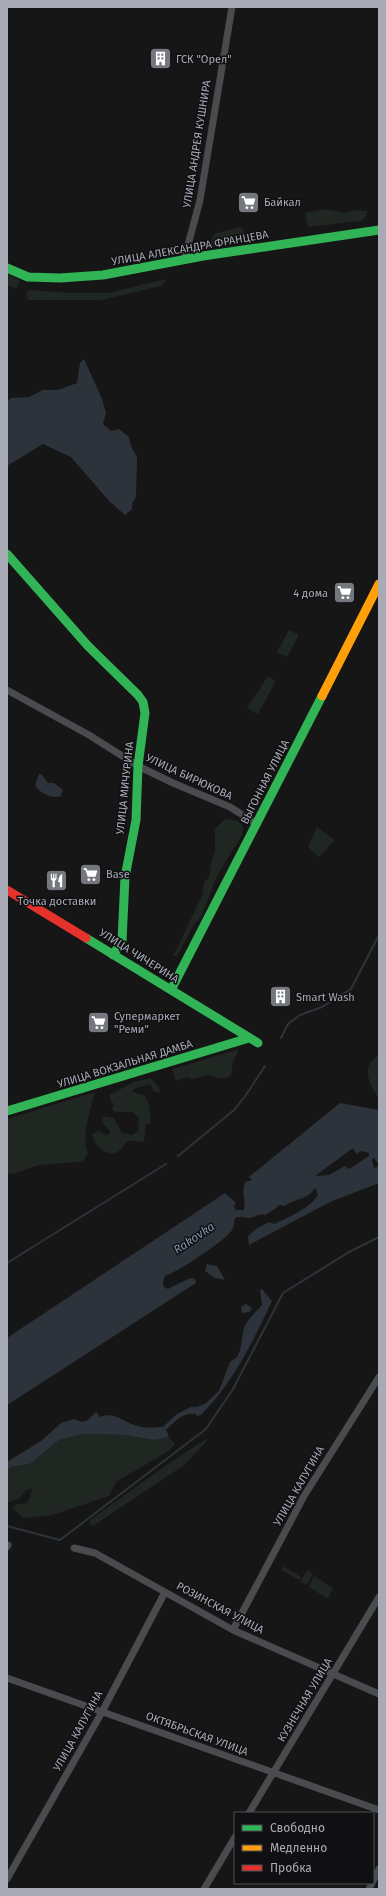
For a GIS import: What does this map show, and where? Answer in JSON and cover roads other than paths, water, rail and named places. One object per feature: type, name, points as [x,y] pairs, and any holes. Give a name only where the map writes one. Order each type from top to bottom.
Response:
[{"type":"street","name":"УЛИЦА АНДРЕЯ КУШНИРА","points":[[184,260],[200,200],[232,7]]},
{"type":"street","name":"УЛИЦА АЛЕКСАНДРА ФРАНЦЕВА","points":[[7,268],[28,277],[60,278],[103,275],[184,260],[368,230],[379,230]]},
{"type":"street","name":"УЛИЦА МИЧУРИНА","points":[[7,554],[88,646],[134,690],[143,702],[145,713],[138,766],[136,820],[125,877],[122,941],[113,955]]},
{"type":"street","name":"ВЫГОННАЯ УЛИЦА","points":[[170,990],[257,824],[379,584]]},
{"type":"street","name":"УЛИЦА БИРЮКОВА","points":[[7,690],[90,735],[138,766],[173,783],[230,807],[257,824]]},
{"type":"street","name":"УЛИЦА ЧИЧЕРИНА","points":[[7,890],[258,1043]]},
{"type":"street","name":"УЛИЦА ВОКЗАЛЬНАЯ ДАМБА","points":[[7,1112],[249,1038]]},
{"type":"street","name":"УЛИЦА КАЛУГИНА","points":[[233,1630],[304,1496],[379,1377]]},
{"type":"street","name":"РОЗИНСКАЯ УЛИЦА","points":[[74,1548],[95,1553],[233,1630],[379,1694]]},
{"type":"street","name":"УЛИЦА КАЛУГИНА","points":[[7,1879],[102,1712],[165,1592]]},
{"type":"street","name":"КУЗНЕЧНАЯ УЛИЦА","points":[[250,1812],[379,1597]]},
{"type":"street","name":"ОКТЯБРЬСКАЯ УЛИЦА","points":[[7,1678],[379,1810]]},
{"type":"street","points":[[204,1889],[234,1839]]},
{"type":"water","points":[[84,359],[102,399],[106,413],[103,424],[111,431],[119,429],[129,437],[131,446],[137,457],[136,497],[132,504],[132,509],[125,515],[109,501],[71,457],[43,444],[7,466],[7,401],[11,398],[29,397],[43,390],[58,390],[77,383],[80,363]]},
{"type":"water","points":[[39,774],[41,774],[48,783],[54,783],[63,790],[61,796],[54,797],[46,795],[37,788],[35,785]]},
{"type":"water","name":"Rakovka","points":[[340,1103],[379,1110],[379,1165],[374,1158],[372,1159],[374,1168],[379,1166],[379,1183],[330,1202],[249,1245],[248,1236],[256,1229],[269,1222],[274,1224],[304,1208],[318,1195],[316,1189],[315,1188],[308,1195],[285,1206],[279,1205],[265,1215],[250,1218],[235,1218],[233,1228],[228,1235],[180,1269],[165,1276],[163,1282],[164,1287],[168,1289],[190,1278],[195,1279],[196,1283],[7,1405],[7,1338],[225,1193],[236,1203],[234,1206],[236,1210],[244,1210],[244,1186],[245,1182],[252,1180],[249,1177]],"holes":[[[353,1148],[356,1154],[361,1151],[369,1153],[369,1156],[349,1169],[345,1166],[329,1175],[315,1176]]]},
{"type":"water","points":[[207,1264],[217,1266],[225,1280],[215,1278],[205,1271]]},
{"type":"water","points":[[262,1289],[272,1301],[265,1316],[233,1375],[201,1415],[197,1416],[196,1414],[187,1414],[183,1416],[176,1420],[166,1430],[169,1437],[154,1440],[124,1435],[84,1434],[59,1440],[30,1464],[10,1467],[7,1472],[7,1462],[41,1441],[61,1423],[74,1419],[82,1422],[88,1420],[96,1412],[100,1417],[110,1415],[115,1416],[141,1427],[163,1427],[177,1414],[191,1407],[205,1404],[219,1391],[230,1362],[237,1357],[240,1351],[244,1327],[262,1305],[260,1290]]},
{"type":"water","points":[[246,1304],[252,1308],[250,1312],[242,1313],[241,1307]]},
{"type":"waterway","points":[[281,1038],[288,1024],[300,1015],[322,1007],[351,989],[379,935]]},
{"type":"waterway","points":[[178,1156],[234,1110],[265,1066]]},
{"type":"waterway","points":[[7,1263],[166,1164]]},
{"type":"waterway","points":[[7,1526],[60,1540],[206,1429],[233,1389],[283,1293],[349,1252],[379,1237]]},
{"type":"place","name":"ГСК \"Орел\"","points":[[160,59]]},
{"type":"place","name":"Байкал","points":[[249,202]]},
{"type":"place","name":"4 дома","points":[[344,593]]},
{"type":"place","name":"Base","points":[[91,874]]},
{"type":"place","name":"Точка доставки","points":[[57,881]]},
{"type":"place","name":"Smart Wash","points":[[281,997]]},
{"type":"place","name":"Супермаркет \"Реми\"","points":[[99,1022]]}]
